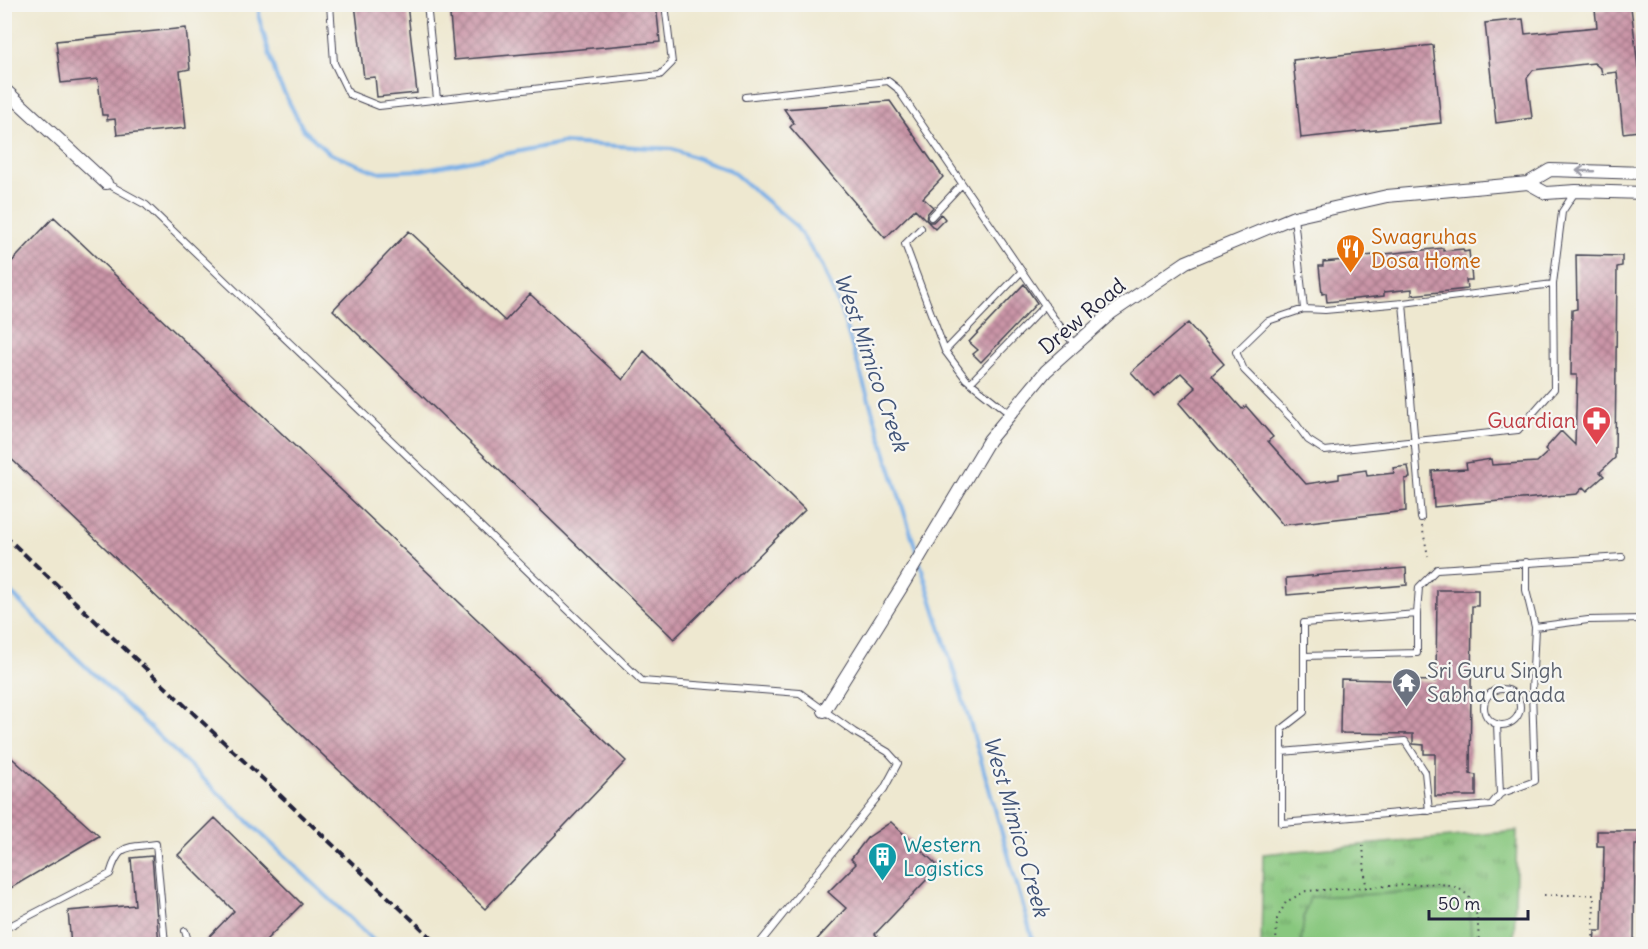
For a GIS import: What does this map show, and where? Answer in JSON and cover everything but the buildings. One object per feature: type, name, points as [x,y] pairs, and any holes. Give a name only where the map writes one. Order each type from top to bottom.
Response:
[{"type":"street","points":[[4,90],[106,183]]},
{"type":"street","name":"Drew Road","points":[[824,711],[901,588],[989,440],[1046,371],[1111,313],[1186,262],[1294,217],[1387,196],[1528,183],[1550,170],[1644,173]]},
{"type":"street","name":"Drew Road","points":[[1528,183],[1546,193],[1576,191],[1644,193]]},
{"type":"lane","points":[[330,4],[334,63],[349,94],[379,106],[660,75],[672,63],[665,4]]},
{"type":"lane","points":[[427,4],[437,99]]},
{"type":"lane","points":[[745,97],[888,81],[897,88],[1045,305],[1075,345]]},
{"type":"lane","points":[[106,183],[146,205],[642,681],[800,693],[854,732],[888,752],[898,763],[884,789],[759,945]]},
{"type":"lane","points":[[931,217],[962,184]]},
{"type":"lane","points":[[1552,284],[1403,303],[1325,310],[1304,309],[1268,321],[1236,352],[1244,370],[1294,421],[1308,440],[1325,450],[1518,430],[1554,390],[1552,284],[1562,212],[1576,191]]},
{"type":"lane","points":[[1294,217],[1304,309]]},
{"type":"lane","points":[[921,228],[905,244],[945,351],[971,382],[1010,414]]},
{"type":"lane","points":[[945,351],[1022,271]]},
{"type":"lane","points":[[1403,303],[1421,518]]},
{"type":"lane","points":[[971,382],[1045,305]]},
{"type":"lane","points":[[1304,656],[1417,653],[1419,587],[1437,568],[1622,557]]},
{"type":"lane","points":[[1417,614],[1304,623],[1304,712],[1282,729],[1282,823],[1491,805],[1500,794],[1535,780],[1533,691],[1535,627],[1526,590],[1526,562]]},
{"type":"lane","points":[[1535,627],[1588,620],[1644,619]]},
{"type":"lane","points":[[1505,689],[1511,691],[1519,699],[1518,716],[1509,724],[1497,724],[1484,712],[1485,700],[1493,691],[1505,689]]},
{"type":"lane","points":[[1519,699],[1533,691]]},
{"type":"lane","points":[[1497,724],[1500,794]]},
{"type":"lane","points":[[1282,752],[1405,741],[1425,772],[1429,810]]},
{"type":"lane","points":[[4,929],[110,874],[115,857],[123,848],[156,844],[165,945]]},
{"type":"lane","points":[[185,931],[189,945]]},
{"type":"path","points":[[1421,518],[1428,556]]},
{"type":"path","points":[[1363,845],[1366,888]]},
{"type":"path","points":[[1276,945],[1277,919],[1286,902],[1299,893],[1438,883],[1458,888],[1470,900],[1477,913],[1479,945]]},
{"type":"path","points":[[1544,895],[1594,895],[1593,945]]},
{"type":"green space","points":[[1517,831],[1514,944],[1261,944],[1263,854]]},
{"type":"green space","points":[[1448,891],[1470,911],[1471,944],[1301,944],[1304,917],[1310,897]]},
{"type":"waterway","name":"West Mimico Creek","points":[[259,4],[259,18],[277,79],[303,129],[329,153],[377,172],[421,170],[562,143],[672,149],[730,170],[795,225],[822,265],[841,311],[918,556]]},
{"type":"waterway","name":"West Mimico Creek","points":[[920,563],[969,719],[1034,944]]},
{"type":"waterway","points":[[4,586],[377,944]]},
{"type":"railway","points":[[4,535],[438,944]]},
{"type":"place","name":"Swagruhas Dosa Home","points":[[1350,274]]},
{"type":"place","name":"Guardian","points":[[1597,446]]},
{"type":"place","name":"Sri Guru Singh Sabha Canada","points":[[1406,708]]},
{"type":"place","name":"Western Logistics","points":[[882,882]]}]
